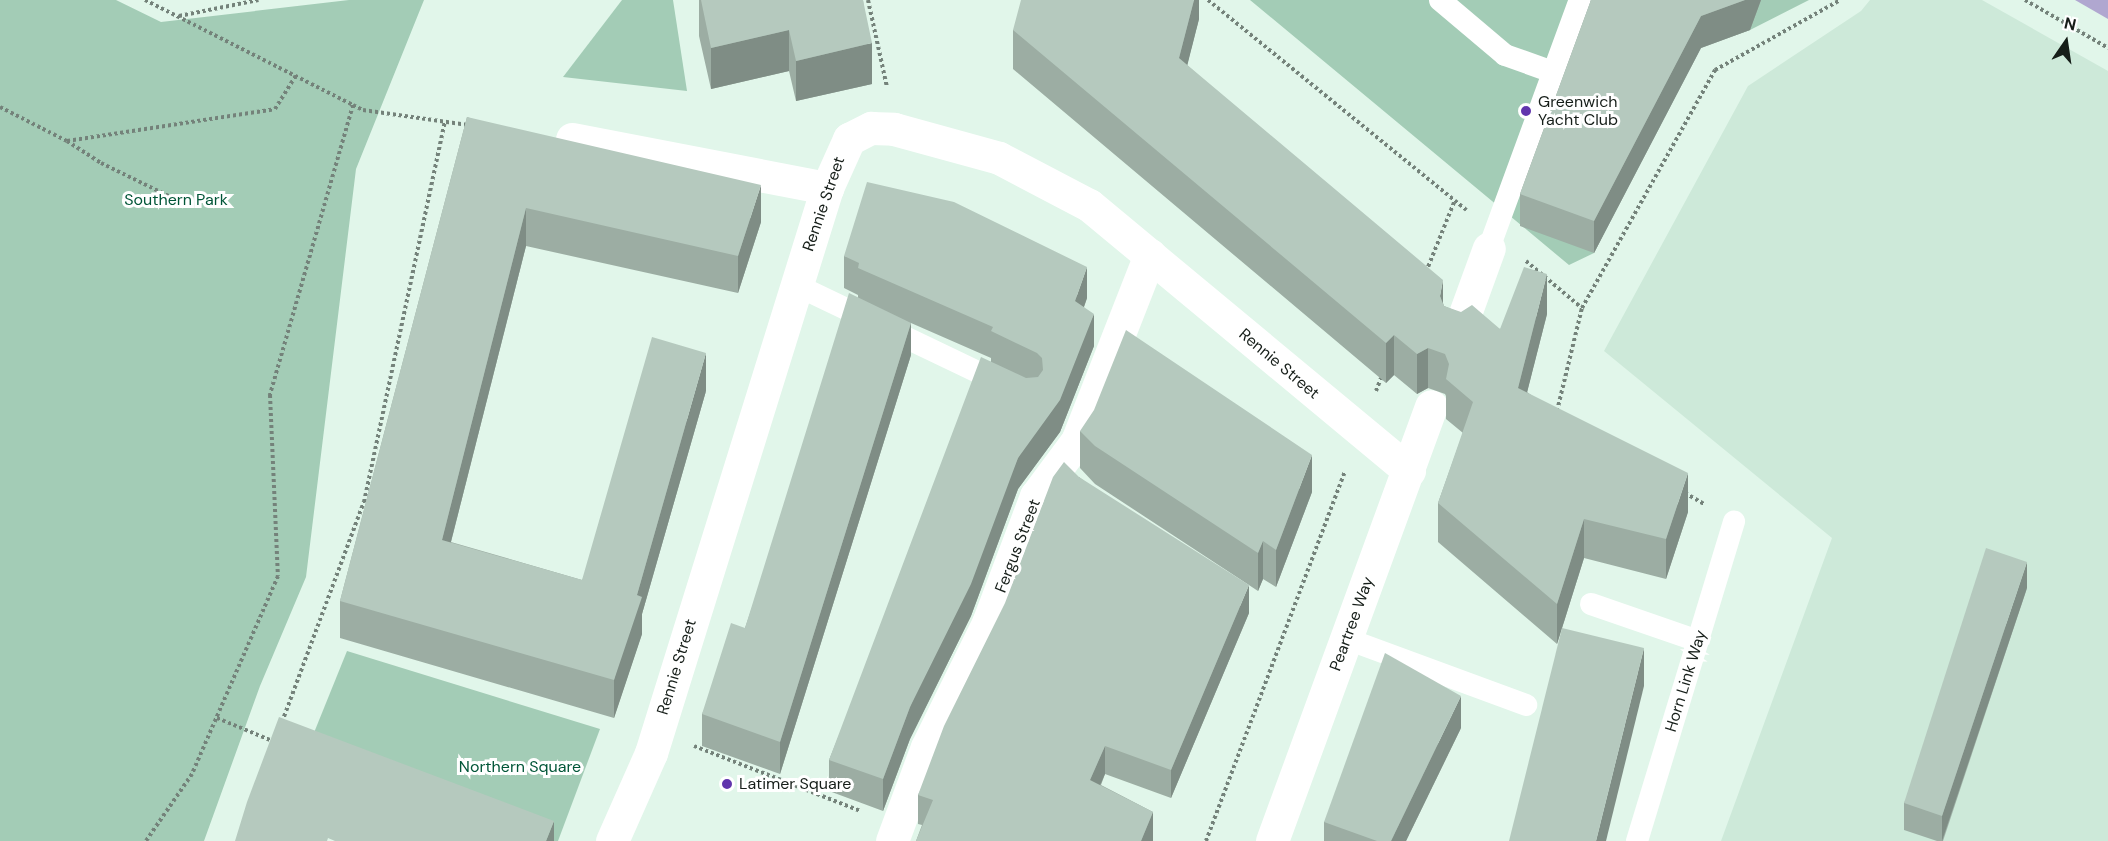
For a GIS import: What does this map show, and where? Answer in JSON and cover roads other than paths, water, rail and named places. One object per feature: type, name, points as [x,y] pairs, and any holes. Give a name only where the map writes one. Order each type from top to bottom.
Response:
[{"type":"street","name":"Rennie Street","points":[[612,841],[657,732],[827,188],[849,139],[871,128],[894,129],[999,158],[1089,205],[1409,471]]},
{"type":"street","points":[[572,139],[827,188]]},
{"type":"street","points":[[1458,333],[1489,248]]},
{"type":"street","name":"Fergus Street","points":[[895,834],[927,747],[988,623],[1036,496],[1066,472],[1150,255]]},
{"type":"street","name":"Peartree Way","points":[[1272,841],[1431,406]]},
{"type":"lane","points":[[1440,0],[1504,55],[1553,72]]},
{"type":"lane","points":[[1489,248],[1580,0]]},
{"type":"lane","points":[[796,285],[1020,392]]},
{"type":"lane","name":"Horn Link Way","points":[[1637,841],[1734,521]]},
{"type":"lane","points":[[1591,604],[1698,640]]},
{"type":"lane","points":[[1347,639],[1526,705]]},
{"type":"place","name":"Greenwich Yacht Club","points":[[1526,111]]},
{"type":"place","name":"Latimer Square","points":[[727,784]]},
{"type":"park label","name":"Southern Park","points":[[176,200]]},
{"type":"park label","name":"Northern Square","points":[[520,767]]}]
